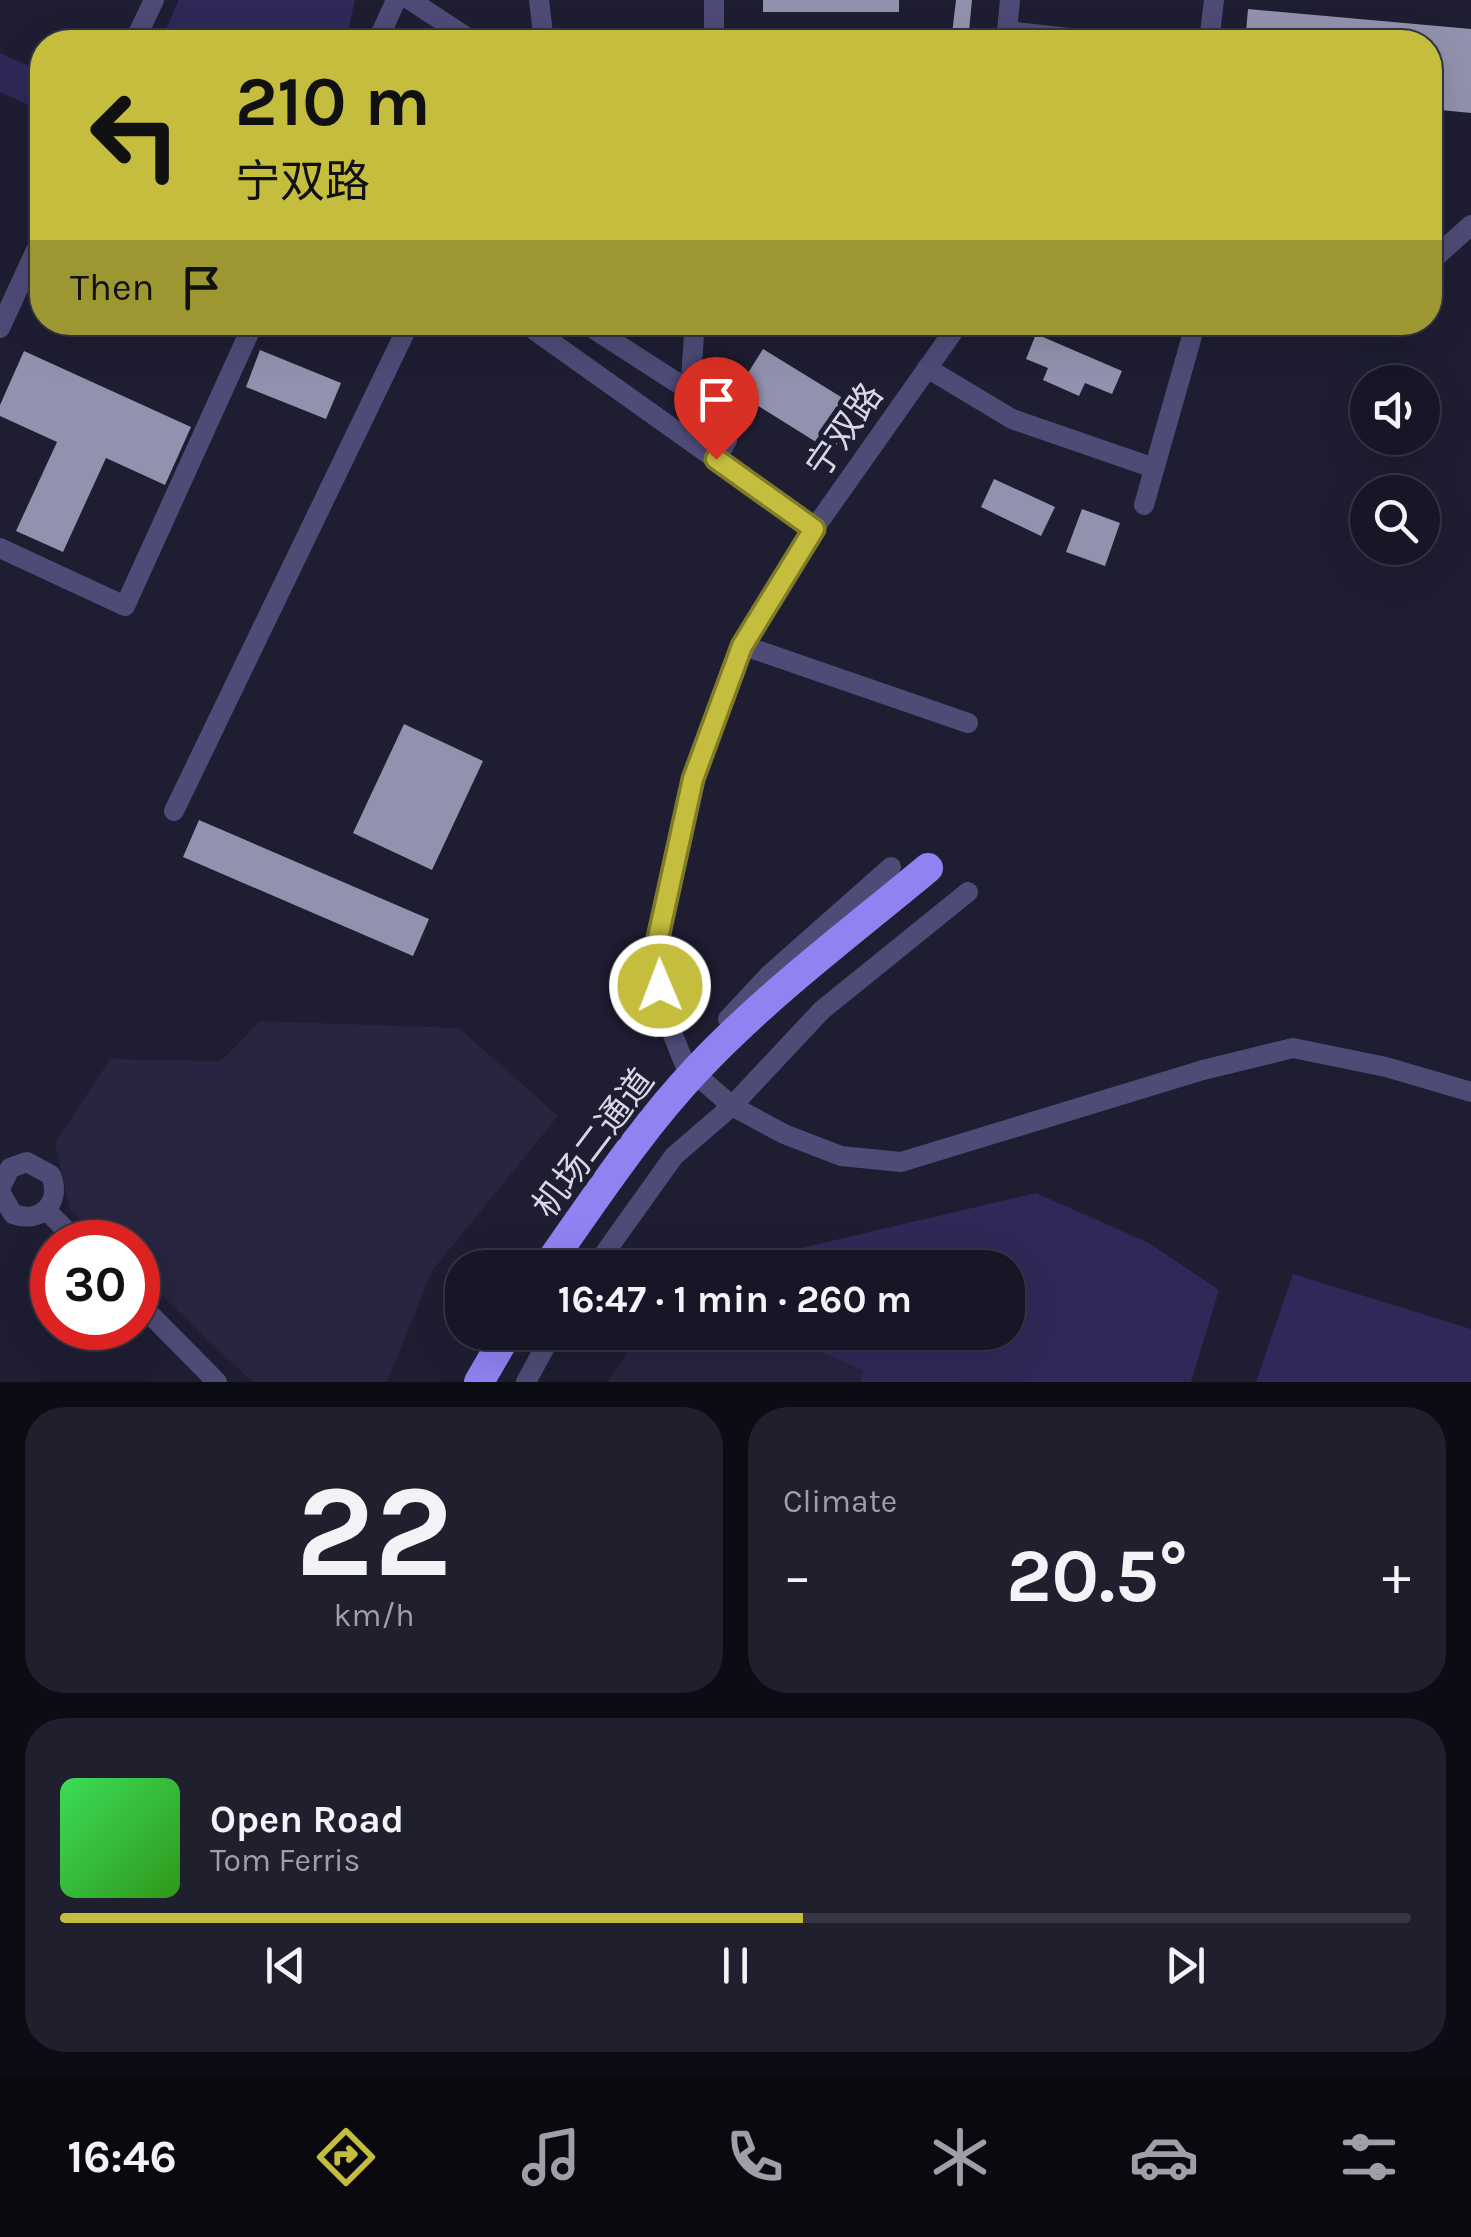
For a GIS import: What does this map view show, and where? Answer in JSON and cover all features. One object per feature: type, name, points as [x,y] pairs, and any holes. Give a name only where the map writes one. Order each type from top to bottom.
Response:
[{"type":"highway","name":"机场二通道","points":[[556,1250],[619,1164],[697,1069],[770,998],[946,881]]},
{"type":"highway","points":[[583,1250],[634,1176],[710,1082],[783,1010],[946,881]]},
{"type":"highway","points":[[477,1382],[495,1350]]},
{"type":"highway","points":[[502,1382],[520,1350]]},
{"type":"street","points":[[140,30],[154,0]]},
{"type":"street","points":[[382,30],[396,0]]},
{"type":"street","points":[[410,0],[456,30]]},
{"type":"street","points":[[540,0],[543,30]]},
{"type":"street","points":[[714,0],[714,30]]},
{"type":"street","points":[[1008,30],[1010,0]]},
{"type":"street","points":[[1210,30],[1214,0]]},
{"type":"street","points":[[1442,251],[1471,225]]},
{"type":"street","points":[[0,328],[30,263]]},
{"type":"street","points":[[0,548],[125,606],[248,335]]},
{"type":"street","points":[[174,811],[404,335]]},
{"type":"street","name":"宁双路","points":[[541,335],[814,529],[951,335]]},
{"type":"street","points":[[604,335],[690,391],[727,440],[716,459]]},
{"type":"street","points":[[690,391],[695,335]]},
{"type":"street","points":[[1144,505],[1192,335]]},
{"type":"street","points":[[927,368],[1012,419],[1154,468]]},
{"type":"street","points":[[814,529],[742,646],[693,779],[654,956],[665,1015],[686,1066],[732,1106],[784,1134],[841,1156],[900,1162],[1203,1070],[1293,1048],[1386,1067],[1471,1092]]},
{"type":"street","points":[[742,646],[968,723]]},
{"type":"street","points":[[555,1250],[633,1130],[686,1066],[769,975],[891,867]]},
{"type":"street","points":[[607,1250],[674,1156],[732,1106],[946,881]]},
{"type":"street","points":[[37,1164],[54,1184],[46,1210],[22,1217],[6,1208],[0,1191],[10,1168],[37,1164]]},
{"type":"street","points":[[46,1210],[56,1220]]},
{"type":"street","points":[[160,1324],[217,1382]]},
{"type":"street","points":[[526,1382],[543,1350]]},
{"type":"shaded area","points":[[179,0],[355,0],[348,30],[165,30]]},
{"type":"shaded area","points":[[0,53],[30,67],[30,106],[0,92]]},
{"type":"shaded area","points":[[260,1021],[459,1028],[558,1116],[449,1250],[445,1250],[432,1271],[387,1382],[252,1382],[160,1294],[160,1220],[81,1220],[70,1210],[55,1143],[110,1059],[221,1061]]},
{"type":"shaded area","points":[[1036,1193],[1149,1243],[1219,1290],[1191,1382],[860,1382],[863,1371],[817,1350],[1025,1350],[1025,1250],[797,1249]]},
{"type":"shaded area","points":[[1293,1274],[1471,1329],[1471,1382],[1256,1382]]},
{"type":"shaded area","points":[[629,1350],[817,1350],[863,1371],[860,1382],[607,1382]]},
{"type":"building","points":[[763,0],[899,0],[899,12],[763,12]]},
{"type":"building","points":[[956,0],[972,0],[969,30],[952,30]]},
{"type":"building","points":[[1248,9],[1471,29],[1471,113],[1442,110],[1442,30],[1246,30]]},
{"type":"building","points":[[1038,335],[1122,371],[1112,394],[1085,383],[1079,396],[1043,380],[1048,368],[1026,359]]},
{"type":"building","points":[[763,349],[859,408],[832,452],[736,392]]},
{"type":"building","points":[[260,350],[341,383],[326,419],[246,387]]},
{"type":"building","points":[[24,351],[191,427],[165,485],[106,458],[63,552],[16,531],[57,442],[0,416],[0,405]]},
{"type":"building","points":[[994,479],[1055,507],[1041,536],[981,507]]},
{"type":"building","points":[[1082,509],[1120,523],[1105,566],[1066,552]]},
{"type":"building","points":[[404,724],[483,761],[432,870],[353,833]]},
{"type":"building","points":[[199,820],[429,919],[413,956],[183,857]]},
{"type":"route","points":[[660,986],[654,956],[693,779],[742,646],[814,529],[716,459]]}]
